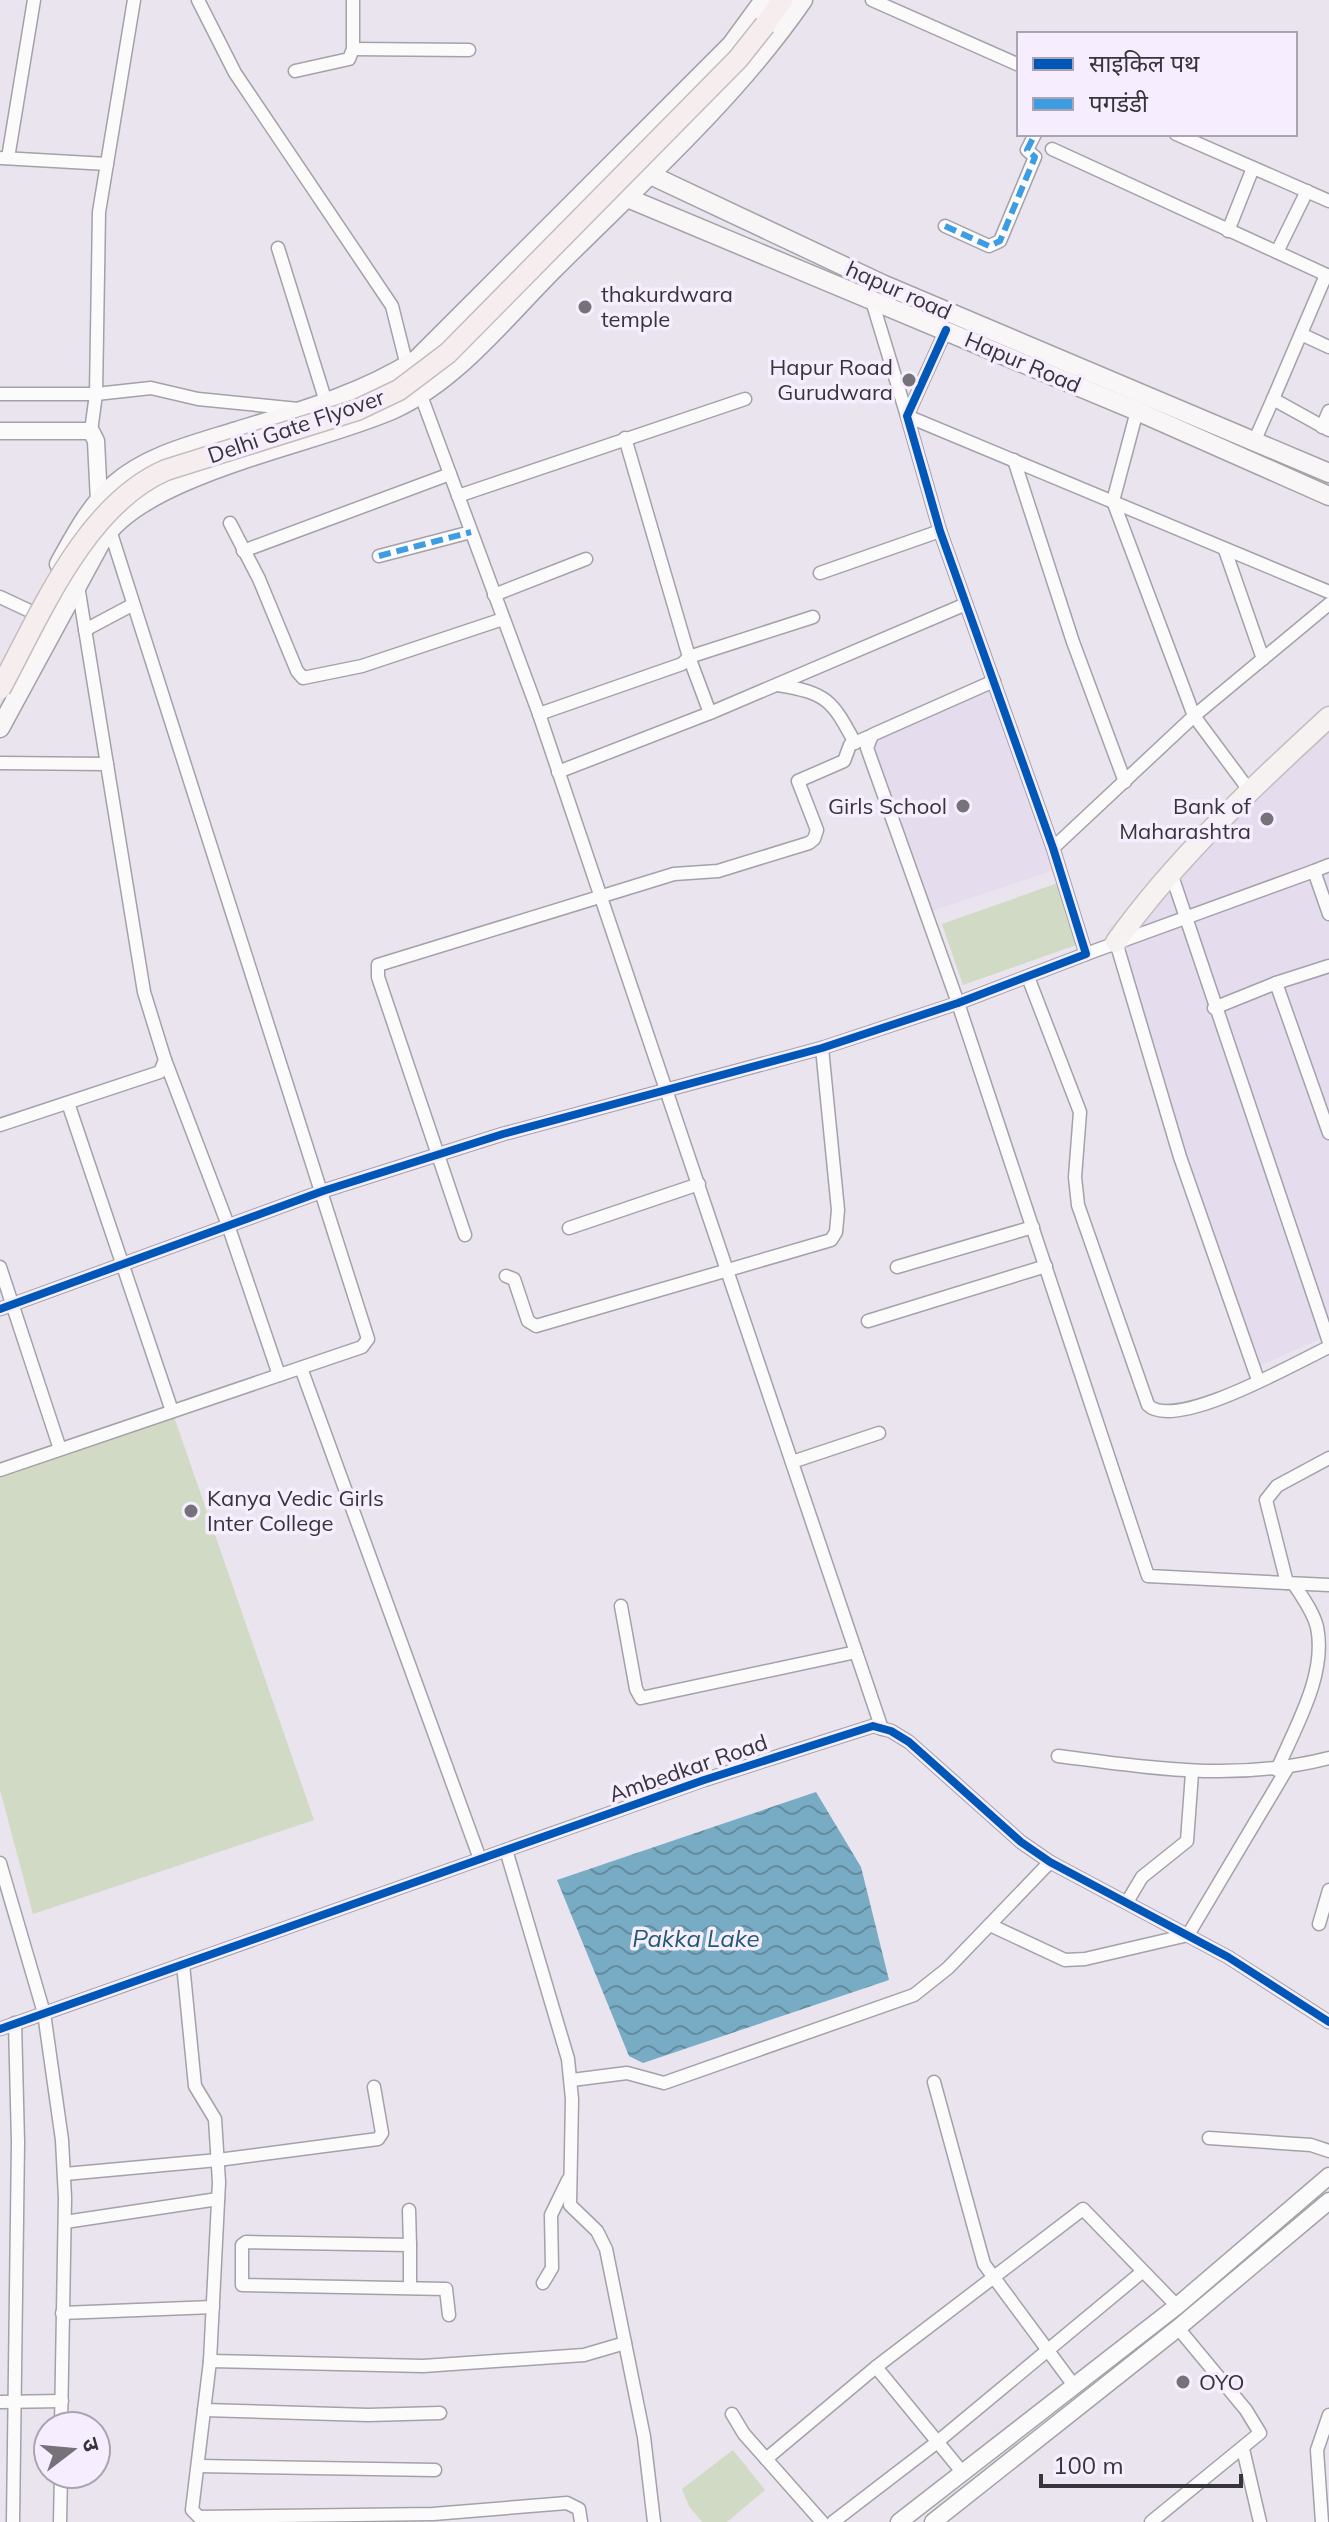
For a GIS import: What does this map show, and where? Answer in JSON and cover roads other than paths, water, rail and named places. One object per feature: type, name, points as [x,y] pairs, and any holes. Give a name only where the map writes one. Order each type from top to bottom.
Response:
[{"type":"highway","name":"Delhi Gate Flyover","points":[[0,689],[63,573],[126,494],[142,480],[166,470],[357,410],[399,390],[448,353],[621,190],[738,59],[782,0]]},
{"type":"main road","points":[[0,667],[84,520],[115,484],[132,471],[166,455],[305,410],[407,366],[731,45],[764,0]]},
{"type":"main road","points":[[3,715],[109,527],[134,507],[181,485],[395,408],[466,359],[621,190],[647,176],[759,57],[803,0]]},
{"type":"main road","name":"hapur road","points":[[619,154],[647,176],[882,284],[1329,473]]},
{"type":"main road","name":"Hapur Road","points":[[596,178],[872,301],[1137,411],[1329,496]]},
{"type":"main road","points":[[166,455],[181,485]]},
{"type":"main road","points":[[1116,942],[1171,873],[1249,790],[1329,717]]},
{"type":"street","points":[[34,0],[4,158],[107,164]]},
{"type":"street","points":[[99,501],[96,452],[91,431],[96,394],[99,212],[134,0]]},
{"type":"street","points":[[198,0],[235,73],[392,306],[407,366]]},
{"type":"street","points":[[295,71],[349,59],[353,49],[353,0]]},
{"type":"street","points":[[872,0],[1017,64]]},
{"type":"street","points":[[353,49],[469,50]]},
{"type":"street","points":[[945,226],[989,246],[1000,241],[1035,157],[1027,150],[1034,136]]},
{"type":"street","points":[[1181,136],[1329,201]]},
{"type":"street","points":[[1052,149],[1328,276],[1254,442]]},
{"type":"street","points":[[1228,231],[1253,168]]},
{"type":"street","points":[[1277,252],[1307,191]]},
{"type":"street","points":[[278,248],[326,402]]},
{"type":"street","points":[[872,301],[940,531],[1053,848],[1086,954]]},
{"type":"street","points":[[907,416],[946,330]]},
{"type":"street","points":[[1303,335],[1329,347]]},
{"type":"street","points":[[0,394],[96,394],[161,388],[198,399],[305,410]]},
{"type":"street","points":[[420,393],[539,714],[882,1729],[909,1742],[1021,1842],[1050,1862],[1188,1935],[1282,1989],[1329,2022]]},
{"type":"street","points":[[458,496],[745,399]]},
{"type":"street","points":[[1273,399],[1326,428],[1329,411]]},
{"type":"street","points":[[1137,411],[1113,501],[1194,716],[1249,790]]},
{"type":"street","points":[[907,416],[1329,592]]},
{"type":"street","points":[[0,431],[91,431]]},
{"type":"street","points":[[625,438],[689,657],[710,713]]},
{"type":"street","points":[[96,452],[115,484]]},
{"type":"street","points":[[1014,460],[1073,642],[1125,782]]},
{"type":"street","points":[[243,551],[450,474]]},
{"type":"street","points":[[230,523],[259,579],[297,671],[303,678],[362,666],[503,619]]},
{"type":"street","points":[[0,1470],[362,1347],[368,1339],[109,527]]},
{"type":"street","points":[[820,573],[940,531]]},
{"type":"street","points":[[379,556],[471,532]]},
{"type":"street","points":[[1225,550],[1263,659]]},
{"type":"street","points":[[494,595],[586,559]]},
{"type":"street","points":[[78,584],[144,992],[165,1060],[228,1225],[279,1375]]},
{"type":"street","points":[[0,597],[32,612]]},
{"type":"street","points":[[558,772],[778,685],[966,604]]},
{"type":"street","points":[[1053,848],[1194,716],[1329,604]]},
{"type":"street","points":[[85,630],[132,605]]},
{"type":"street","points":[[539,714],[682,664],[689,657],[813,617]]},
{"type":"street","points":[[465,1235],[378,977],[378,965],[674,874],[718,871],[809,843],[817,830],[798,781],[844,761],[850,745],[994,681]]},
{"type":"street","points":[[778,685],[827,699],[836,706],[855,743]]},
{"type":"street","points":[[868,737],[867,748],[958,1003],[1148,1576],[1329,1585]]},
{"type":"street","points":[[0,763],[107,764]]},
{"type":"street","points":[[0,1309],[323,1191],[503,1134],[822,1048],[958,1003],[1329,865]]},
{"type":"street","points":[[1314,871],[1329,911]]},
{"type":"street","points":[[1028,977],[1080,1112],[1075,1177],[1078,1205],[1148,1405],[1168,1413],[1228,1396],[1329,1344],[1171,873]]},
{"type":"street","points":[[1116,942],[1180,1157],[1258,1380]]},
{"type":"street","points":[[1214,1008],[1329,966]]},
{"type":"street","points":[[1276,983],[1329,1133]]},
{"type":"street","points":[[506,1276],[514,1279],[528,1321],[536,1326],[831,1240],[836,1232],[838,1210],[822,1048]]},
{"type":"street","points":[[0,1125],[160,1072],[165,1060]]},
{"type":"street","points":[[68,1103],[172,1411]]},
{"type":"street","points":[[569,1228],[699,1184]]},
{"type":"street","points":[[897,1267],[1033,1227]]},
{"type":"street","points":[[868,1321],[1046,1266]]},
{"type":"street","points":[[0,1267],[60,1449]]},
{"type":"street","points":[[301,1368],[480,1859]]},
{"type":"street","points":[[792,1462],[879,1433]]},
{"type":"street","points":[[990,1925],[1065,1960],[1188,1935],[1283,1768],[1318,1655],[1316,1625],[1290,1583],[1267,1495],[1277,1486],[1329,1458]]},
{"type":"street","points":[[621,1606],[636,1689],[641,1698],[856,1652]]},
{"type":"street","name":"Ambedkar Road","points":[[0,2029],[855,1730],[882,1729]]},
{"type":"street","points":[[1058,1756],[1192,1773],[1283,1768],[1329,1758]]},
{"type":"street","points":[[1127,1902],[1142,1877],[1187,1841],[1192,1773]]},
{"type":"street","points":[[506,1850],[541,1960],[572,2080],[570,2205],[597,2231],[606,2249],[644,2437],[654,2522]]},
{"type":"street","points":[[572,2080],[627,2073],[664,2083],[881,2009],[930,1985],[1050,1862]]},
{"type":"street","points":[[0,1863],[44,2013],[65,2174],[62,2410]]},
{"type":"street","points":[[1319,1924],[1329,1890]]},
{"type":"street","points":[[183,1964],[195,2086],[213,2113],[218,2160],[210,2361],[192,2510],[199,2517],[433,2514],[567,2503],[579,2509],[581,2522]]},
{"type":"street","points":[[13,2522],[18,2142],[15,2023]]},
{"type":"street","points":[[934,2082],[972,2231],[991,2278],[1075,2387]]},
{"type":"street","points":[[65,2174],[218,2160],[378,2139],[382,2133],[374,2087]]},
{"type":"street","points":[[1209,2138],[1311,2145],[1329,2151]]},
{"type":"street","points":[[899,2522],[1177,2306],[1329,2176]]},
{"type":"street","points":[[543,2283],[552,2268],[552,2210],[570,2178]]},
{"type":"street","points":[[65,2222],[218,2199]]},
{"type":"street","points":[[933,2522],[1178,2328],[1329,2201]]},
{"type":"street","points":[[766,2459],[876,2367],[1083,2209],[1177,2306]]},
{"type":"street","points":[[409,2210],[410,2288]]},
{"type":"street","points":[[410,2245],[246,2242],[242,2249],[242,2285],[446,2289],[449,2315]]},
{"type":"street","points":[[215,2264],[242,2264]]},
{"type":"street","points":[[833,2522],[936,2443],[1142,2272]]},
{"type":"street","points":[[62,2313],[213,2307]]},
{"type":"street","points":[[1154,2521],[1256,2440],[1259,2426],[1178,2328]]},
{"type":"street","points":[[210,2361],[423,2366],[584,2355],[625,2343]]},
{"type":"street","points":[[876,2367],[963,2473]]},
{"type":"street","points":[[0,2402],[62,2401]]},
{"type":"street","points":[[204,2410],[368,2415],[440,2413]]},
{"type":"street","points":[[732,2414],[766,2459],[822,2522]]},
{"type":"street","points":[[1322,2522],[1317,2450],[1329,2415]]},
{"type":"street","points":[[1243,2449],[1260,2522]]},
{"type":"street","points":[[198,2466],[435,2470]]},
{"type":"street","points":[[60,2522],[61,2490]]},
{"type":"water","name":"Pakka Lake","points":[[816,1792],[861,1867],[889,1980],[643,2063],[629,2056],[557,1880]]},
{"type":"place","name":"thakurdwara temple","points":[[585,307]]},
{"type":"place","name":"Hapur Road Gurudwara","points":[[909,380]]},
{"type":"place","name":"Girls School","points":[[963,806]]},
{"type":"place","name":"Bank of Maharashtra","points":[[1267,819]]},
{"type":"place","name":"Kanya Vedic Girls Inter College","points":[[191,1511]]},
{"type":"place","name":"OYO","points":[[1183,2382]]}]
